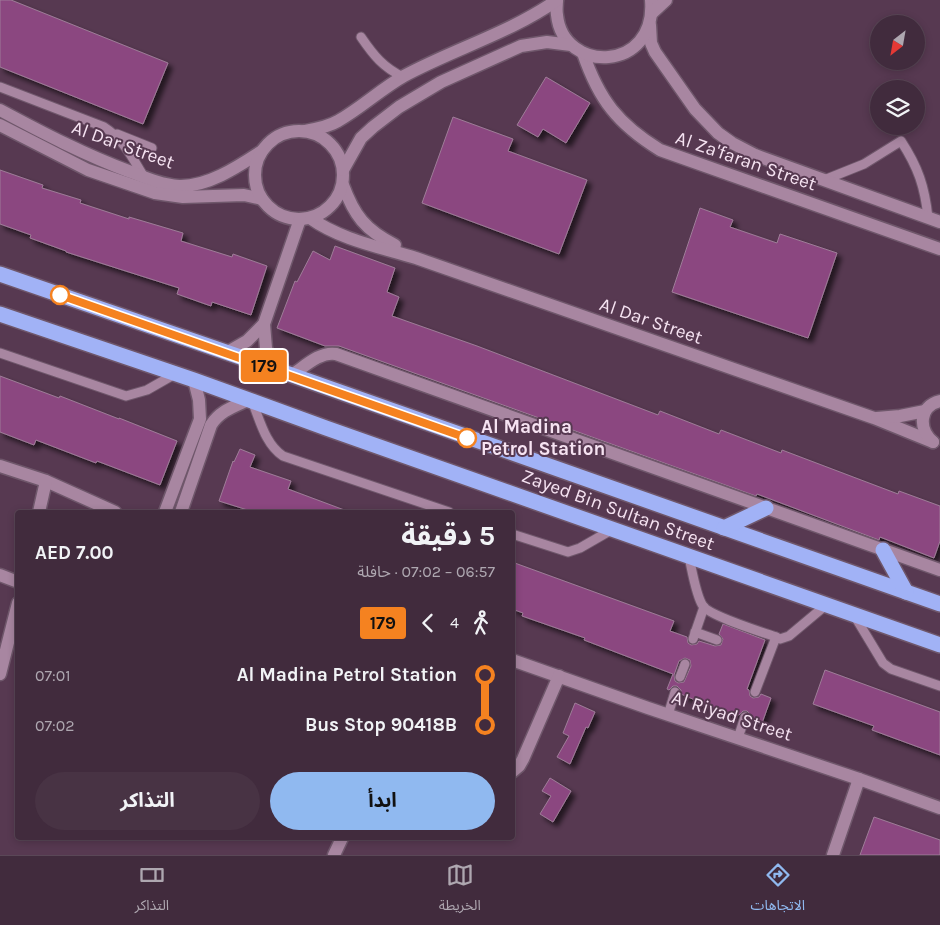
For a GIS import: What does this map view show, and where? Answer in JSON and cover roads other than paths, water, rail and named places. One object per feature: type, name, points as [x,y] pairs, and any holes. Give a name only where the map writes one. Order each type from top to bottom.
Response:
[{"type":"highway","name":"Zayed Bin Sultan Street","points":[[0,274],[940,604]]},
{"type":"highway","name":"Zayed Bin Sultan Street","points":[[0,314],[194,380],[940,645]]},
{"type":"highway","points":[[724,528],[766,508]]},
{"type":"highway","points":[[883,550],[906,592]]},
{"type":"street","points":[[557,0],[557,16],[562,32],[572,45],[583,53],[596,57],[610,58],[623,54],[644,37],[651,12],[666,0]]},
{"type":"street","points":[[305,131],[319,136],[331,144],[339,156],[344,170],[343,184],[334,202],[319,215],[305,218],[289,218],[278,214],[270,207],[262,199],[257,187],[255,175],[257,162],[262,151],[270,142],[281,135],[293,131],[325,127],[338,122],[403,77],[457,50],[526,20],[557,0]]},
{"type":"street","name":"Al Za'faran Street","points":[[651,12],[651,43],[661,63],[695,109],[718,133],[755,155],[934,220]]},
{"type":"street","points":[[344,170],[361,138],[372,127],[399,107],[440,82],[521,46],[536,42],[572,45]]},
{"type":"street","name":"Al Za'faran Street","points":[[583,53],[589,71],[611,111],[630,130],[660,150],[940,248]]},
{"type":"street","name":"Al Dar Street","points":[[0,110],[84,154],[158,182],[179,186],[220,176],[262,151]]},
{"type":"street","name":"Al Dar Street","points":[[0,125],[57,156],[88,170],[155,193],[183,197],[244,195],[262,199]]},
{"type":"street","name":"Al Dar Street","points":[[343,184],[352,208],[366,226],[378,236],[416,258]]},
{"type":"street","points":[[226,353],[247,341],[264,324],[305,218]]},
{"type":"street","name":"Al Dar Street","points":[[305,218],[340,235],[416,258],[874,418],[937,443]]},
{"type":"street","points":[[264,324],[266,348],[274,370]]},
{"type":"street","points":[[292,375],[320,356],[331,353],[336,354],[940,570]]},
{"type":"street","points":[[166,510],[200,419],[199,400],[194,380]]},
{"type":"street","points":[[182,510],[211,425],[224,411],[250,400]]},
{"type":"street","points":[[937,443],[924,432],[922,425],[925,411],[930,405],[940,401]]},
{"type":"street","name":"Al Dar Street","points":[[874,418],[900,416],[925,411]]},
{"type":"street","points":[[0,466],[46,481],[111,510]]},
{"type":"street","points":[[39,510],[46,481]]},
{"type":"street","points":[[0,575],[15,581]]},
{"type":"street","points":[[0,673],[15,615]]},
{"type":"street","name":"Al Riyad Street","points":[[515,661],[940,808]]},
{"type":"street","points":[[515,769],[519,766],[559,676]]},
{"type":"street","points":[[833,855],[859,779]]},
{"type":"street","points":[[334,855],[341,840]]},
{"type":"lane","points":[[362,37],[381,63],[403,77]]},
{"type":"lane","points":[[0,88],[94,122],[114,133],[152,148]]},
{"type":"lane","points":[[114,133],[124,143],[144,177]]},
{"type":"lane","points":[[824,180],[864,164],[901,142],[921,178],[934,220]]},
{"type":"lane","points":[[0,353],[126,396],[147,390],[175,374]]},
{"type":"lane","points":[[250,400],[269,444],[283,456],[442,510]]},
{"type":"lane","points":[[515,535],[568,552],[580,548],[613,529]]},
{"type":"lane","points":[[689,557],[700,599],[704,607],[713,613],[776,637],[785,638],[789,636],[826,605]]},
{"type":"lane","points":[[704,607],[694,635],[717,640]]},
{"type":"lane","points":[[854,614],[883,663],[891,669],[940,686]]},
{"type":"lane","points":[[755,692],[763,658],[776,637]]},
{"type":"lane","points":[[680,677],[685,664]]},
{"type":"lane","points":[[668,715],[675,692]]},
{"type":"lane","points":[[738,738],[746,717]]},
{"type":"place","name":"Al Madina Petrol Station","points":[[467,438]]}]
